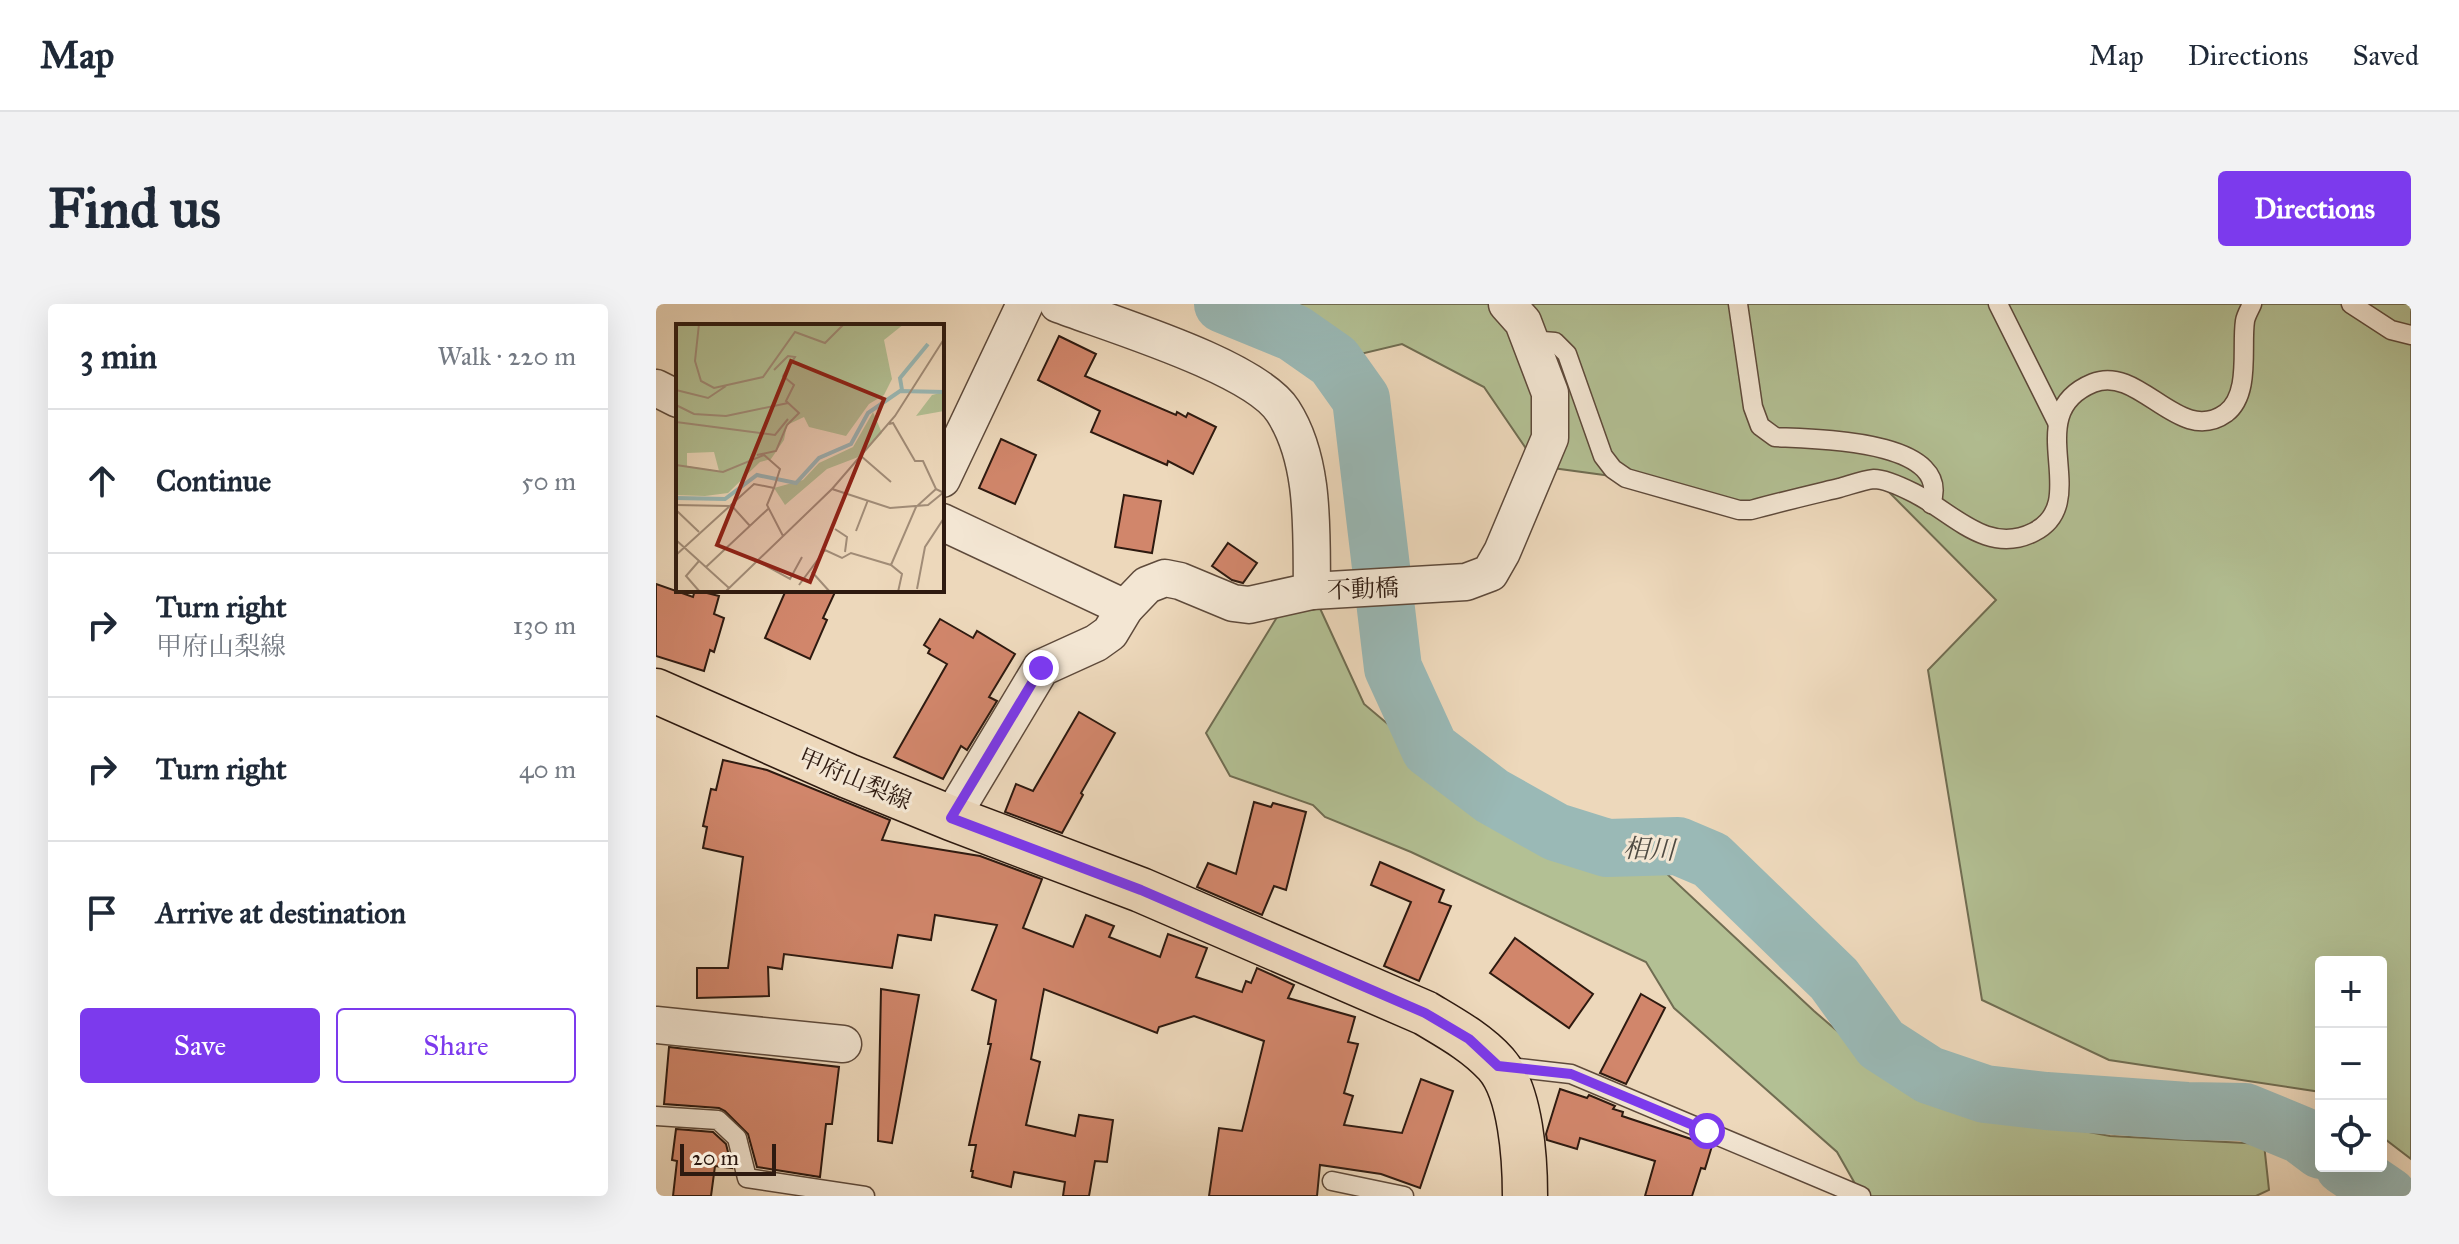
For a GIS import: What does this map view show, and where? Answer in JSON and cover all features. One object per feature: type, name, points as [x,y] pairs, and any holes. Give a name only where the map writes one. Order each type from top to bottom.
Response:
[{"type":"main road","name":"甲府山梨線","points":[[656,691],[784,749],[951,818],[1141,890],[1425,1013],[1469,1039],[1498,1066],[1517,1109],[1525,1196]]},
{"type":"street","points":[[944,475],[1025,304]]},
{"type":"street","points":[[1058,304],[1224,367],[1266,390],[1283,411],[1296,441],[1310,495],[1312,591]]},
{"type":"street","name":"不動橋","points":[[1125,608],[1147,585],[1165,578],[1233,603],[1249,605],[1312,591],[1466,582],[1490,573],[1502,552],[1550,438],[1550,393],[1523,322],[1507,304]]},
{"type":"street","points":[[656,388],[676,398]]},
{"type":"street","points":[[944,523],[1125,608],[1110,633],[1096,643],[1041,668],[951,818]]},
{"type":"street","points":[[656,1025],[843,1044]]},
{"type":"lane","points":[[1738,304],[1753,407],[1766,432],[1775,437],[1862,442],[1919,464],[1934,481],[1936,491],[1931,504]]},
{"type":"lane","points":[[1998,304],[2057,422]]},
{"type":"lane","points":[[1530,340],[1555,342],[1567,354],[1603,456],[1613,469],[1626,478],[1739,510],[1751,510],[1876,479],[1914,493],[1978,534],[1998,539],[2035,532],[2047,522],[2060,488],[2055,429],[2060,412],[2082,388],[2096,381],[2112,379],[2127,383],[2183,417],[2201,421],[2228,412],[2236,400],[2245,367],[2245,319],[2252,304]]},
{"type":"lane","points":[[2351,304],[2391,330],[2411,335]]},
{"type":"lane","points":[[1498,1066],[1571,1074],[1861,1196]]},
{"type":"lane","points":[[656,1116],[718,1120],[737,1138],[745,1187],[865,1196]]},
{"type":"lane","points":[[1332,1181],[1404,1196]]},
{"type":"green space","points":[[1260,304],[2411,304],[2411,1159],[2387,1141],[2387,956],[2315,956],[2315,1091],[2109,1060],[1982,1000],[1928,670],[1996,600],[1876,479],[1751,510],[1626,478],[1538,466],[1484,387],[1402,344],[1348,357]]},
{"type":"green space","points":[[1312,591],[1364,704],[1479,801],[1579,850],[1631,855],[1665,872],[1814,1011],[1916,1099],[2110,1136],[2264,1144],[2269,1190],[2256,1196],[1862,1196],[1837,1152],[1674,1008],[1646,962],[1411,852],[1325,817],[1313,805],[1230,776],[1206,733],[1290,596]]},
{"type":"building","points":[[1059,336],[1096,354],[1085,376],[1176,415],[1177,412],[1186,417],[1188,413],[1216,427],[1193,474],[1168,461],[1167,465],[1091,432],[1100,411],[1038,380]]},
{"type":"building","points":[[1001,439],[1036,455],[1015,504],[979,488]]},
{"type":"building","points":[[1124,495],[1161,501],[1152,553],[1115,547]]},
{"type":"building","points":[[1228,543],[1257,563],[1243,583],[1232,580],[1212,566]]},
{"type":"building","points":[[656,584],[693,597],[694,592],[719,596],[714,614],[724,618],[714,652],[710,650],[704,671],[656,656]]},
{"type":"building","points":[[785,592],[835,592],[810,659],[765,638]]},
{"type":"building","points":[[940,619],[973,638],[977,631],[1015,654],[989,697],[997,701],[967,750],[961,746],[943,779],[894,757],[947,664],[928,653],[930,649],[924,645]]},
{"type":"building","points":[[1079,712],[1115,733],[1062,833],[1005,812],[1016,784],[1033,791]]},
{"type":"building","points":[[723,760],[767,770],[890,820],[882,840],[980,856],[1042,879],[1023,928],[1073,947],[1086,915],[1114,926],[1109,937],[1160,957],[1168,934],[1207,948],[1196,977],[1242,992],[1246,981],[1251,983],[1257,968],[1294,985],[1288,998],[1355,1017],[1348,1042],[1358,1044],[1344,1093],[1353,1096],[1344,1125],[1402,1133],[1421,1079],[1453,1091],[1420,1188],[1381,1174],[1320,1165],[1317,1196],[1209,1196],[1219,1128],[1242,1131],[1264,1041],[1194,1016],[1159,1027],[1157,1033],[1044,989],[1031,1059],[1040,1062],[1026,1125],[1075,1136],[1079,1115],[1113,1120],[1107,1162],[1095,1161],[1089,1196],[1063,1196],[1065,1182],[1014,1172],[1011,1187],[972,1177],[976,1145],[969,1145],[991,1044],[988,1044],[996,1000],[972,990],[997,925],[935,915],[931,940],[898,935],[892,968],[784,954],[782,969],[768,967],[769,996],[697,998],[697,968],[728,968],[743,857],[703,848],[707,827],[703,826],[711,789],[716,790]]},
{"type":"building","points":[[1254,802],[1271,807],[1273,803],[1306,812],[1286,890],[1274,886],[1262,915],[1197,887],[1208,863],[1236,874]]},
{"type":"building","points":[[1380,862],[1444,890],[1439,902],[1451,906],[1419,981],[1384,966],[1411,902],[1371,885]]},
{"type":"building","points":[[1515,938],[1593,994],[1569,1028],[1490,973]]},
{"type":"building","points":[[881,989],[919,995],[892,1143],[878,1141]]},
{"type":"building","points":[[1641,994],[1665,1008],[1626,1084],[1600,1073]]},
{"type":"building","points":[[669,1047],[839,1067],[832,1124],[826,1124],[820,1177],[757,1167],[748,1134],[719,1108],[664,1104]]},
{"type":"building","points":[[1560,1089],[1587,1098],[1589,1095],[1615,1106],[1613,1109],[1623,1112],[1622,1116],[1712,1146],[1692,1196],[1645,1196],[1655,1161],[1580,1138],[1577,1149],[1547,1140],[1546,1134]]},
{"type":"building","points":[[676,1129],[713,1132],[726,1144],[732,1168],[715,1166],[711,1196],[673,1196],[677,1161],[672,1160]]},
{"type":"waterway","name":"相川","points":[[1223,304],[1294,333],[1334,361],[1361,399],[1393,668],[1430,749],[1492,796],[1556,832],[1607,848],[1678,846],[1711,860],[1834,979],[1881,1044],[1929,1075],[1985,1094],[2187,1111],[2245,1112],[2301,1135],[2315,1146]]},
{"type":"waterway","name":"相川","points":[[2353,1172],[2388,1196]]},
{"type":"route","points":[[1041,668],[951,818],[1141,890],[1425,1013],[1469,1039],[1498,1066],[1571,1074],[1707,1131]]}]
